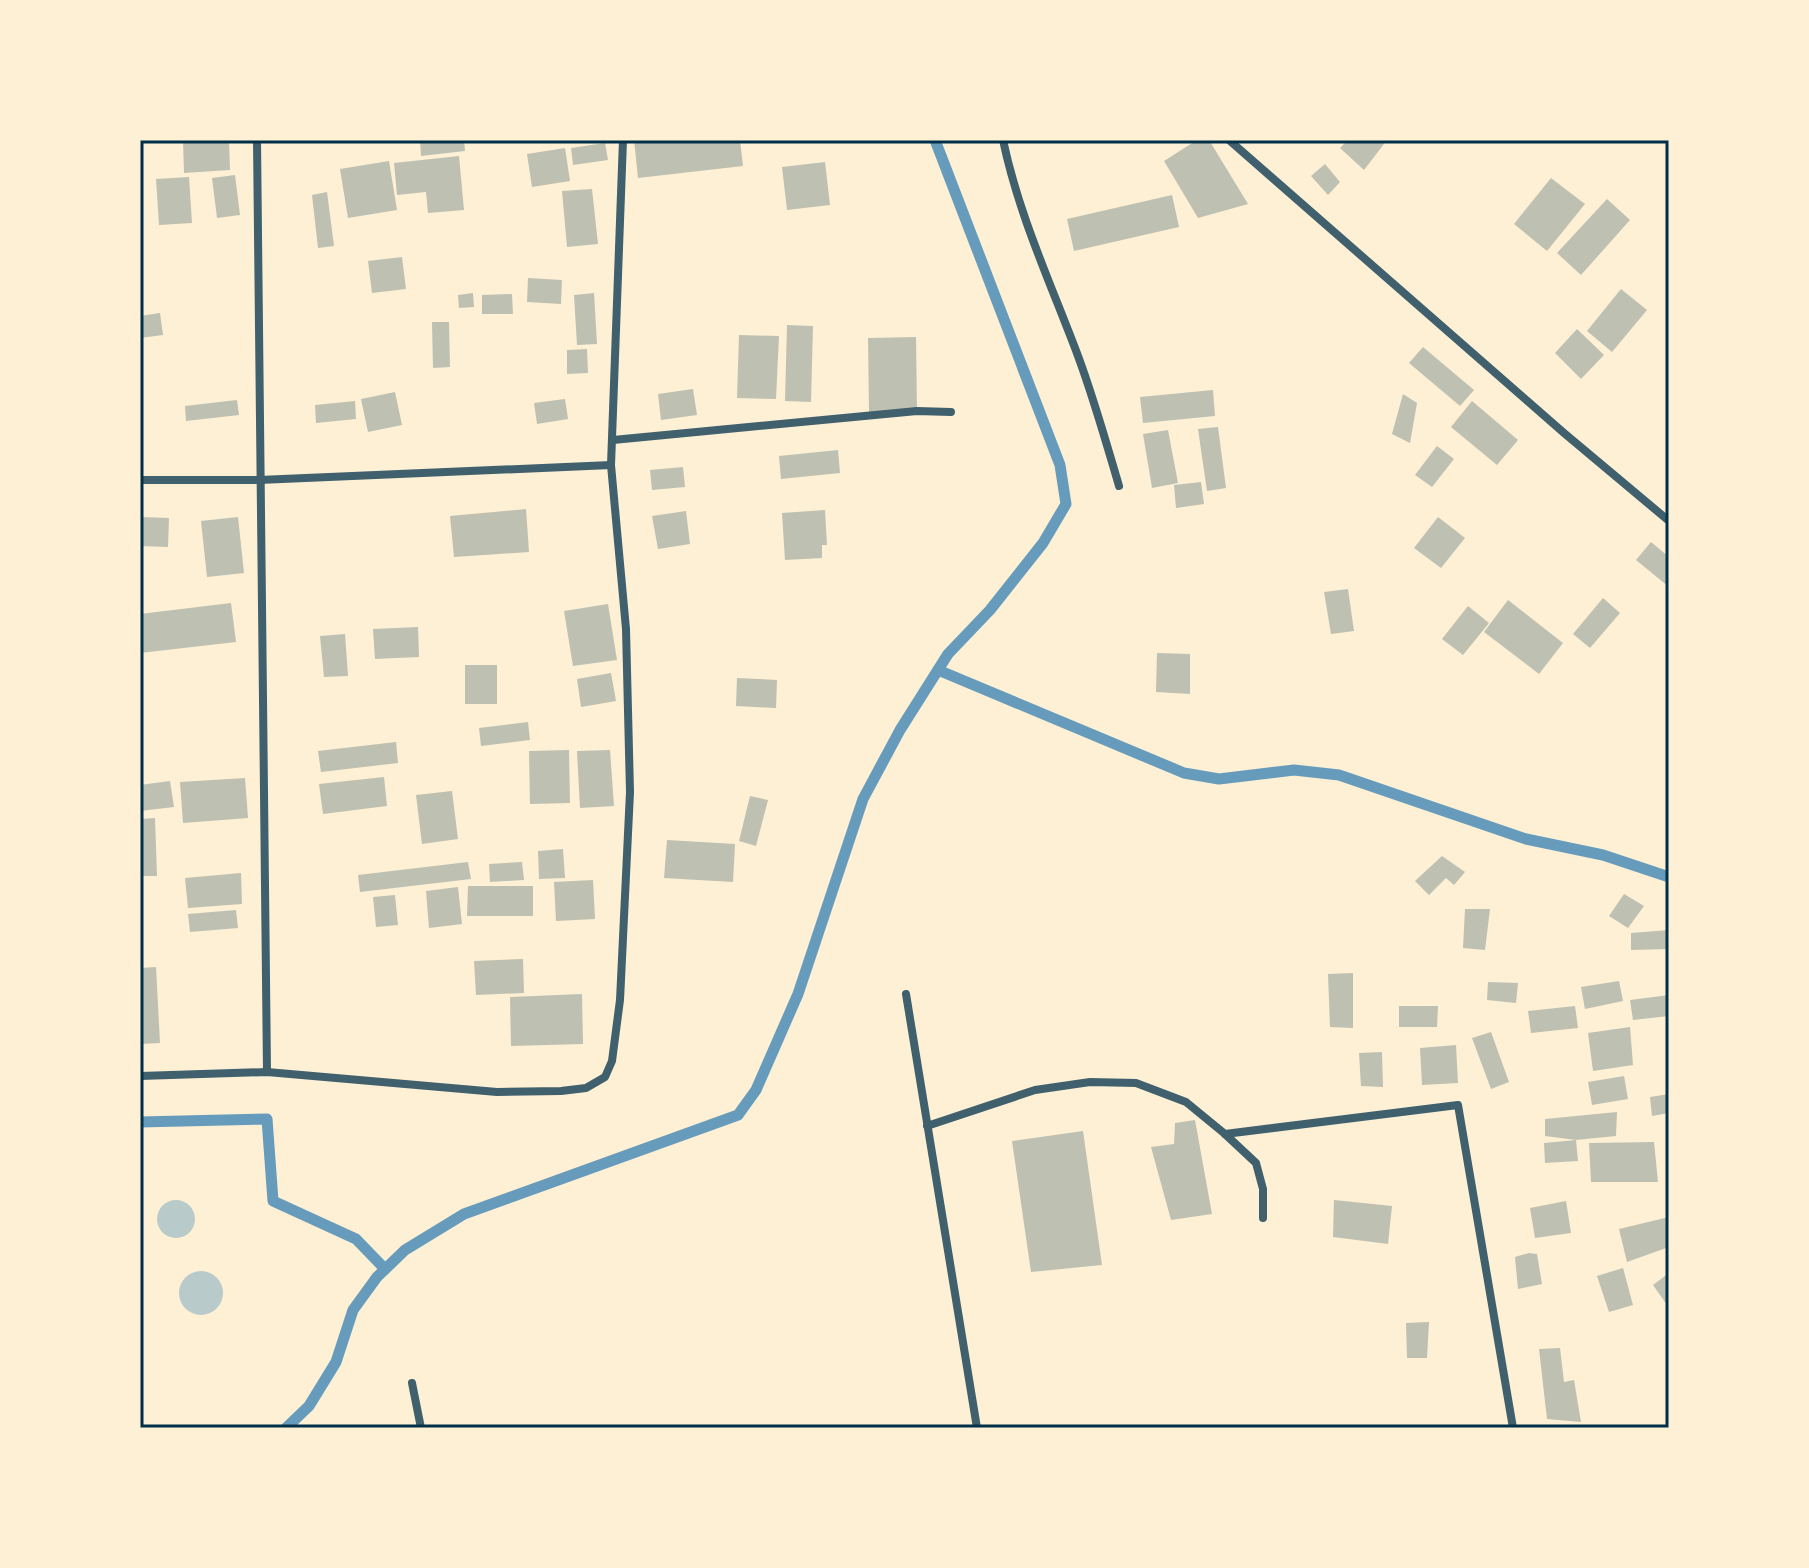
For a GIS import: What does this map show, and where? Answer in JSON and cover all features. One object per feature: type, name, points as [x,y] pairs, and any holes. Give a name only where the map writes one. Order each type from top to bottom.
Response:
[{"type":"street","points":[[257,140],[267,1072]]},
{"type":"street","points":[[140,1076],[267,1072],[497,1092],[586,1088],[605,1077],[612,1061],[620,1000],[629,807],[626,629],[611,465],[623,140]]},
{"type":"street","points":[[1003,140],[1031,240],[1078,356],[1119,486]]},
{"type":"street","points":[[1229,140],[1669,521]]},
{"type":"street","points":[[613,440],[917,411],[951,412]]},
{"type":"street","points":[[140,480],[259,480],[611,465]]},
{"type":"street","points":[[906,994],[977,1428]]},
{"type":"street","points":[[927,1126],[1035,1090],[1090,1082],[1136,1083],[1186,1102],[1256,1163],[1263,1189],[1263,1218]]},
{"type":"street","points":[[1225,1134],[1458,1105],[1513,1428]]},
{"type":"street","points":[[412,1383],[421,1428]]},
{"type":"shaded area","points":[[176,1200],[190,1205],[195,1219],[190,1233],[176,1238],[162,1233],[157,1219],[162,1205]]},
{"type":"shaded area","points":[[201,1271],[216,1278],[223,1293],[216,1308],[201,1315],[186,1308],[179,1293],[186,1278]]},
{"type":"building","points":[[183,140],[229,140],[230,170],[184,173]]},
{"type":"building","points":[[420,140],[464,140],[465,151],[421,156]]},
{"type":"building","points":[[634,140],[740,140],[743,166],[638,178]]},
{"type":"building","points":[[1197,140],[1209,140],[1248,204],[1198,218],[1164,161]]},
{"type":"building","points":[[1348,140],[1387,140],[1364,170],[1340,148]]},
{"type":"building","points":[[605,143],[608,160],[573,165],[571,148]]},
{"type":"building","points":[[565,148],[570,181],[532,187],[527,154]]},
{"type":"building","points":[[459,156],[464,210],[428,213],[426,192],[397,195],[394,163]]},
{"type":"building","points":[[389,161],[397,210],[348,218],[340,169]]},
{"type":"building","points":[[825,162],[830,205],[787,210],[782,167]]},
{"type":"building","points":[[1325,164],[1340,182],[1328,195],[1311,176]]},
{"type":"building","points":[[235,175],[240,215],[217,218],[212,178]]},
{"type":"building","points":[[189,177],[192,223],[159,225],[156,179]]},
{"type":"building","points":[[1551,178],[1585,204],[1547,251],[1514,224]]},
{"type":"building","points":[[592,189],[598,244],[567,247],[562,191]]},
{"type":"building","points":[[327,192],[334,246],[318,248],[312,195]]},
{"type":"building","points":[[1172,195],[1179,227],[1074,251],[1067,219]]},
{"type":"building","points":[[1607,199],[1630,220],[1581,275],[1557,253]]},
{"type":"building","points":[[402,257],[406,289],[372,293],[368,261]]},
{"type":"building","points":[[528,278],[562,280],[561,304],[527,302]]},
{"type":"building","points":[[1621,289],[1647,310],[1612,352],[1587,331]]},
{"type":"building","points":[[473,293],[474,307],[459,308],[458,295]]},
{"type":"building","points":[[594,293],[597,344],[577,345],[574,295]]},
{"type":"building","points":[[512,294],[513,314],[482,314],[482,295]]},
{"type":"building","points":[[160,313],[163,335],[140,338],[140,316]]},
{"type":"building","points":[[432,322],[449,322],[450,367],[433,368]]},
{"type":"building","points":[[787,325],[813,326],[811,402],[785,401]]},
{"type":"building","points":[[1577,329],[1604,355],[1581,379],[1555,353]]},
{"type":"building","points":[[739,335],[779,336],[776,399],[737,398]]},
{"type":"building","points":[[916,337],[917,411],[869,412],[868,338]]},
{"type":"building","points":[[1423,347],[1474,390],[1460,406],[1409,363]]},
{"type":"building","points":[[587,349],[588,373],[567,374],[567,350]]},
{"type":"building","points":[[693,389],[697,415],[661,420],[658,394]]},
{"type":"building","points":[[1213,390],[1215,416],[1143,423],[1140,397]]},
{"type":"building","points":[[395,392],[402,425],[368,432],[361,399]]},
{"type":"building","points":[[1403,394],[1417,403],[1410,443],[1392,434]]},
{"type":"building","points":[[565,399],[568,419],[537,424],[534,403]]},
{"type":"building","points":[[237,400],[239,415],[186,421],[185,406]]},
{"type":"building","points":[[355,401],[356,419],[316,423],[315,405]]},
{"type":"building","points":[[1472,401],[1518,440],[1497,465],[1451,427]]},
{"type":"building","points":[[1218,427],[1226,488],[1207,491],[1198,429]]},
{"type":"building","points":[[1168,430],[1178,483],[1152,488],[1143,434]]},
{"type":"building","points":[[1437,446],[1454,459],[1432,487],[1415,475]]},
{"type":"building","points":[[838,450],[840,473],[781,479],[779,456]]},
{"type":"building","points":[[683,467],[685,487],[652,490],[650,470]]},
{"type":"building","points":[[1201,482],[1204,504],[1176,508],[1174,485]]},
{"type":"building","points":[[526,509],[529,552],[454,557],[450,516]]},
{"type":"building","points":[[825,510],[827,545],[822,545],[822,558],[785,560],[782,513]]},
{"type":"building","points":[[686,511],[690,544],[658,549],[652,516]]},
{"type":"building","points":[[140,517],[169,518],[168,547],[140,546]]},
{"type":"building","points":[[238,517],[244,573],[207,577],[201,521]]},
{"type":"building","points":[[1438,517],[1465,538],[1441,568],[1414,548]]},
{"type":"building","points":[[1651,542],[1669,557],[1669,587],[1636,560]]},
{"type":"building","points":[[1348,589],[1354,631],[1331,634],[1324,592]]},
{"type":"building","points":[[1603,598],[1620,613],[1590,648],[1573,634]]},
{"type":"building","points":[[1508,600],[1563,643],[1539,674],[1484,632]]},
{"type":"building","points":[[231,603],[236,642],[140,653],[140,614]]},
{"type":"building","points":[[608,604],[617,660],[573,666],[564,611]]},
{"type":"building","points":[[1468,606],[1489,623],[1463,655],[1442,639]]},
{"type":"building","points":[[418,627],[419,657],[375,659],[373,629]]},
{"type":"building","points":[[345,634],[348,676],[324,677],[320,636]]},
{"type":"building","points":[[1157,653],[1190,654],[1190,694],[1156,692]]},
{"type":"building","points":[[465,665],[497,665],[497,704],[465,704]]},
{"type":"building","points":[[611,673],[616,701],[581,707],[577,679]]},
{"type":"building","points":[[737,678],[777,680],[776,708],[736,706]]},
{"type":"building","points":[[528,722],[530,740],[481,746],[479,728]]},
{"type":"building","points":[[396,742],[398,763],[321,772],[318,751]]},
{"type":"building","points":[[569,750],[570,803],[530,804],[529,751]]},
{"type":"building","points":[[610,750],[614,806],[580,808],[577,751]]},
{"type":"building","points":[[384,777],[387,806],[323,814],[319,784]]},
{"type":"building","points":[[245,778],[248,818],[183,823],[180,782]]},
{"type":"building","points":[[170,781],[174,807],[140,811],[140,785]]},
{"type":"building","points":[[452,791],[458,839],[422,844],[416,795]]},
{"type":"building","points":[[750,796],[768,800],[756,846],[739,841]]},
{"type":"building","points":[[155,818],[157,876],[140,876],[140,819]]},
{"type":"building","points":[[667,840],[735,844],[733,882],[664,878]]},
{"type":"building","points":[[563,849],[565,878],[539,879],[538,851]]},
{"type":"building","points":[[1442,856],[1465,872],[1454,885],[1446,878],[1429,895],[1415,881]]},
{"type":"building","points":[[468,862],[471,879],[360,892],[358,875]]},
{"type":"building","points":[[522,862],[524,880],[490,882],[489,864]]},
{"type":"building","points":[[241,873],[242,904],[188,908],[185,878]]},
{"type":"building","points":[[593,880],[595,919],[556,921],[554,882]]},
{"type":"building","points":[[468,886],[533,886],[533,916],[467,916]]},
{"type":"building","points":[[458,887],[462,924],[429,928],[426,891]]},
{"type":"building","points":[[1624,894],[1644,906],[1628,928],[1609,916]]},
{"type":"building","points":[[395,895],[398,925],[376,927],[373,897]]},
{"type":"building","points":[[1465,909],[1490,909],[1485,950],[1463,948]]},
{"type":"building","points":[[236,910],[238,928],[190,932],[188,914]]},
{"type":"building","points":[[1669,930],[1669,949],[1631,950],[1631,933]]},
{"type":"building","points":[[523,959],[524,993],[476,995],[474,961]]},
{"type":"building","points":[[156,967],[160,1043],[140,1044],[140,968]]},
{"type":"building","points":[[1353,973],[1353,1028],[1330,1027],[1328,974]]},
{"type":"building","points":[[1619,981],[1623,1001],[1585,1009],[1581,987]]},
{"type":"building","points":[[1488,982],[1518,983],[1516,1003],[1487,1000]]},
{"type":"building","points":[[582,994],[583,1044],[511,1046],[510,997]]},
{"type":"building","points":[[1669,995],[1669,1016],[1633,1020],[1630,1000]]},
{"type":"building","points":[[1399,1006],[1438,1006],[1437,1027],[1399,1027]]},
{"type":"building","points":[[1575,1006],[1578,1028],[1531,1033],[1528,1011]]},
{"type":"building","points":[[1630,1027],[1633,1065],[1593,1071],[1588,1033]]},
{"type":"building","points":[[1491,1032],[1509,1082],[1491,1089],[1472,1038]]},
{"type":"building","points":[[1456,1045],[1458,1083],[1422,1085],[1420,1048]]},
{"type":"building","points":[[1382,1052],[1383,1087],[1361,1086],[1359,1053]]},
{"type":"building","points":[[1624,1076],[1628,1099],[1592,1105],[1588,1082]]},
{"type":"building","points":[[1669,1094],[1669,1113],[1652,1116],[1650,1097]]},
{"type":"building","points":[[1617,1112],[1616,1136],[1576,1140],[1545,1136],[1545,1119]]},
{"type":"building","points":[[1195,1120],[1212,1214],[1171,1220],[1151,1147],[1174,1144],[1175,1123]]},
{"type":"building","points":[[1083,1131],[1102,1265],[1031,1272],[1012,1141]]},
{"type":"building","points":[[1576,1140],[1578,1161],[1545,1163],[1544,1143]]},
{"type":"building","points":[[1654,1142],[1658,1182],[1591,1182],[1589,1143]]},
{"type":"building","points":[[1334,1200],[1392,1206],[1388,1244],[1333,1237]]},
{"type":"building","points":[[1566,1201],[1571,1233],[1535,1238],[1530,1208]]},
{"type":"building","points":[[1669,1217],[1669,1247],[1627,1262],[1619,1229]]},
{"type":"building","points":[[1537,1254],[1542,1284],[1518,1289],[1515,1257]]},
{"type":"building","points":[[1623,1268],[1633,1305],[1609,1312],[1597,1276]]},
{"type":"building","points":[[1669,1273],[1669,1304],[1667,1305],[1653,1285]]},
{"type":"building","points":[[1429,1322],[1427,1358],[1407,1358],[1406,1323]]},
{"type":"building","points":[[1560,1348],[1564,1382],[1574,1380],[1581,1422],[1547,1419],[1539,1349]]},
{"type":"waterway","points":[[286,1428],[309,1406],[336,1362],[353,1310],[377,1277],[405,1250],[464,1214],[738,1115],[756,1090],[798,994],[863,799],[900,730],[948,654],[990,610],[1043,543],[1066,504],[1060,465],[935,140]]},
{"type":"waterway","points":[[938,670],[1184,773],[1219,779],[1294,770],[1339,775],[1526,839],[1603,855],[1669,877]]},
{"type":"waterway","points":[[140,1122],[267,1119],[273,1201],[356,1239],[385,1269]]}]
